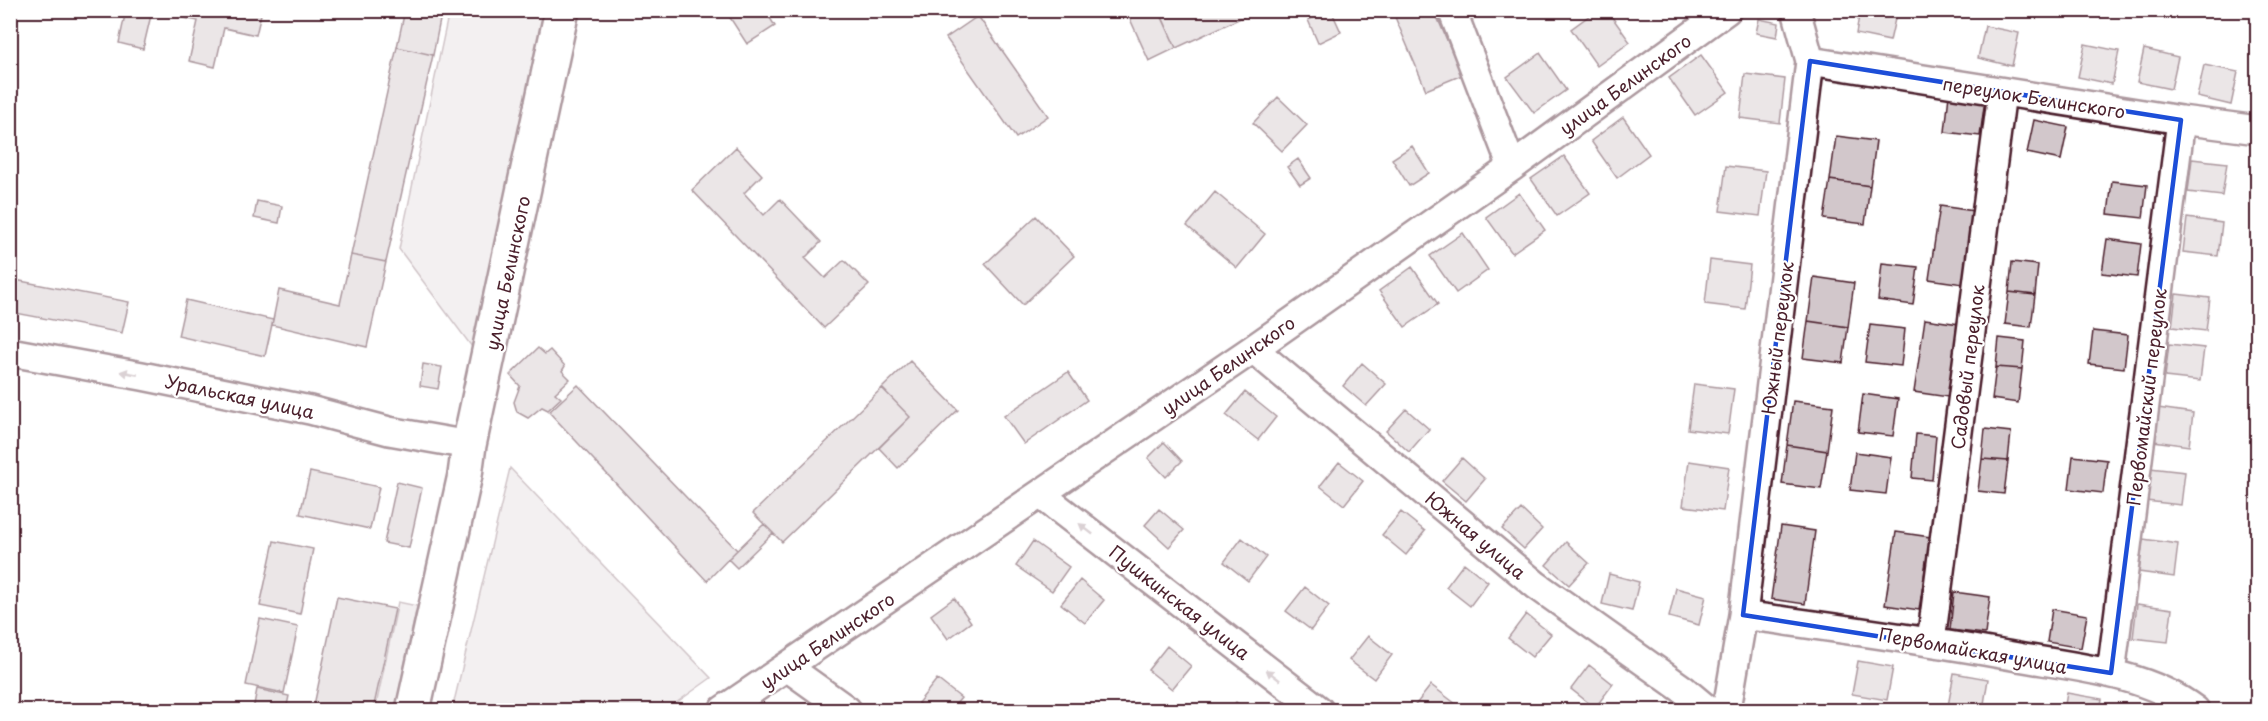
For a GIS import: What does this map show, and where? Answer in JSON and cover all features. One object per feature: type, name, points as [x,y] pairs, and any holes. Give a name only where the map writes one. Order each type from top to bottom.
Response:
[{"type":"main road","name":"улица Белинского","points":[[413,711],[562,10]]},
{"type":"street","points":[[1452,10],[1512,166]]},
{"type":"street","name":"улица Белинского","points":[[723,711],[1253,349],[1512,166],[1727,10]]},
{"type":"street","points":[[1796,10],[1810,61]]},
{"type":"street","name":"переулок Белинского","points":[[1810,61],[2181,120],[2258,130]]},
{"type":"street","name":"Южный переулок","points":[[1724,711],[1729,697],[1743,615],[1810,61]]},
{"type":"street","name":"Садовый переулок","points":[[1931,641],[2002,92]]},
{"type":"street","name":"Первомайский переулок","points":[[2111,674],[2181,120]]},
{"type":"street","name":"Южная улица","points":[[1253,349],[1536,585],[1684,690],[1708,711]]},
{"type":"street","name":"Уральская улица","points":[[10,352],[43,356],[310,410],[389,431],[469,445]]},
{"type":"street","name":"Пушкинская улица","points":[[1040,494],[1319,711]]},
{"type":"street","name":"Первомайская улица","points":[[1743,615],[1931,641],[2111,674],[2150,685],[2195,711]]},
{"type":"street","points":[[787,667],[847,711]]},
{"type":"highlighted area","points":[[1810,61],[2181,120],[2111,673],[1743,615]]},
{"type":"shaded area","points":[[449,11],[545,11],[478,355],[399,249]]},
{"type":"shaded area","points":[[510,468],[711,678],[666,710],[452,710]]},
{"type":"shaded area","points":[[398,602],[417,606],[395,710],[375,710]]},
{"type":"building","points":[[126,10],[262,10],[256,35],[224,28],[215,67],[189,61],[198,21],[152,11],[143,49],[119,43]]},
{"type":"building","points":[[405,10],[442,10],[433,55],[397,47]]},
{"type":"building","points":[[725,10],[765,10],[775,26],[747,44]]},
{"type":"building","points":[[1126,10],[1159,10],[1176,48],[1149,61]]},
{"type":"building","points":[[1165,10],[1258,10],[1176,48],[1160,13]]},
{"type":"building","points":[[1331,10],[1341,32],[1318,43],[1308,20]]},
{"type":"building","points":[[1392,10],[1434,10],[1462,75],[1426,90]]},
{"type":"building","points":[[1597,10],[1607,10],[1630,42],[1597,66],[1571,29]]},
{"type":"building","points":[[1860,10],[1897,10],[1890,41],[1856,34]]},
{"type":"building","points":[[978,16],[1048,116],[1016,138],[946,38]]},
{"type":"building","points":[[1759,19],[1779,23],[1777,37],[1756,33]]},
{"type":"building","points":[[1985,26],[2019,33],[2012,66],[1978,58]]},
{"type":"building","points":[[2085,44],[2119,51],[2112,84],[2078,77]]},
{"type":"building","points":[[397,47],[433,55],[386,262],[351,255]]},
{"type":"building","points":[[2144,49],[2178,57],[2171,89],[2137,82]]},
{"type":"building","points":[[1540,53],[1566,90],[1534,113],[1507,77]]},
{"type":"building","points":[[1701,55],[1728,92],[1695,115],[1669,78]]},
{"type":"building","points":[[2204,65],[2238,72],[2231,105],[2197,97]]},
{"type":"building","points":[[1745,74],[1785,79],[1780,123],[1740,118]]},
{"type":"building","points":[[1949,95],[1985,99],[1980,136],[1945,132]]},
{"type":"building","points":[[1278,97],[1307,125],[1282,151],[1253,123]]},
{"type":"building","points":[[1623,117],[1649,154],[1617,178],[1591,141]]},
{"type":"building","points":[[2034,120],[2068,127],[2061,160],[2027,153]]},
{"type":"building","points":[[1836,136],[1876,141],[1870,186],[1830,180]]},
{"type":"building","points":[[1412,146],[1429,173],[1409,186],[1392,159]]},
{"type":"building","points":[[736,147],[762,175],[744,193],[764,215],[780,199],[821,242],[805,258],[825,278],[844,260],[869,285],[824,328],[692,190]]},
{"type":"building","points":[[1564,156],[1590,193],[1557,216],[1531,179]]},
{"type":"building","points":[[1298,159],[1311,178],[1300,185],[1287,167]]},
{"type":"building","points":[[2192,159],[2227,163],[2222,196],[2188,192]]},
{"type":"building","points":[[1726,166],[1766,171],[1760,216],[1720,211]]},
{"type":"building","points":[[1830,180],[1870,186],[1865,224],[1824,219]]},
{"type":"building","points":[[2112,181],[2147,185],[2143,218],[2108,214]]},
{"type":"building","points":[[1215,192],[1265,234],[1237,268],[1187,226]]},
{"type":"building","points":[[1519,193],[1545,230],[1512,253],[1486,217]]},
{"type":"building","points":[[257,201],[282,206],[279,223],[254,218]]},
{"type":"building","points":[[1940,206],[1974,211],[1963,284],[1929,279]]},
{"type":"building","points":[[1036,216],[1074,256],[1023,305],[985,264]]},
{"type":"building","points":[[2187,218],[2222,223],[2218,256],[2183,252]]},
{"type":"building","points":[[1463,233],[1488,270],[1456,293],[1430,256]]},
{"type":"building","points":[[2107,239],[2141,244],[2137,277],[2102,273]]},
{"type":"building","points":[[351,255],[386,262],[367,347],[272,325],[279,290],[340,304]]},
{"type":"building","points":[[1710,260],[1750,265],[1745,309],[1705,304]]},
{"type":"building","points":[[2012,262],[2038,265],[2035,295],[2009,292]]},
{"type":"building","points":[[1882,263],[1918,267],[1913,305],[1878,300]]},
{"type":"building","points":[[1412,267],[1438,304],[1405,327],[1379,291]]},
{"type":"building","points":[[1814,277],[1854,283],[1848,327],[1808,321]]},
{"type":"building","points":[[10,279],[129,302],[122,333],[10,312]]},
{"type":"building","points":[[2009,292],[2035,295],[2031,327],[2005,324]]},
{"type":"building","points":[[2176,294],[2210,298],[2206,331],[2172,327]]},
{"type":"building","points":[[186,300],[273,320],[265,356],[178,336]]},
{"type":"building","points":[[1925,319],[1959,324],[1948,397],[1914,392]]},
{"type":"building","points":[[1808,321],[1848,327],[1843,363],[1803,358]]},
{"type":"building","points":[[1870,325],[1905,329],[1901,366],[1865,362]]},
{"type":"building","points":[[2093,331],[2128,335],[2124,368],[2089,364]]},
{"type":"building","points":[[1999,338],[2025,341],[2022,369],[1996,367]]},
{"type":"building","points":[[2169,344],[2204,348],[2200,381],[2165,377]]},
{"type":"building","points":[[538,348],[545,354],[550,350],[565,366],[562,371],[570,379],[555,393],[561,398],[548,410],[542,407],[528,418],[517,412],[514,402],[520,386],[510,375]]},
{"type":"building","points":[[910,361],[958,410],[898,468],[879,448],[910,417],[882,388]]},
{"type":"building","points":[[1362,363],[1386,384],[1366,406],[1343,386]]},
{"type":"building","points":[[423,364],[442,367],[438,389],[420,386]]},
{"type":"building","points":[[1996,367],[2022,369],[2018,403],[1992,399]]},
{"type":"building","points":[[1068,372],[1087,400],[1024,444],[1004,416]]},
{"type":"building","points":[[1694,384],[1734,389],[1728,434],[1688,429]]},
{"type":"building","points":[[578,385],[737,550],[707,581],[549,412]]},
{"type":"building","points":[[882,388],[910,417],[782,542],[753,513]]},
{"type":"building","points":[[1245,392],[1276,417],[1258,440],[1226,415]]},
{"type":"building","points":[[1863,394],[1898,399],[1893,436],[1858,432]]},
{"type":"building","points":[[1793,401],[1833,406],[1827,451],[1787,445]]},
{"type":"building","points":[[2158,408],[2193,413],[2189,446],[2154,441]]},
{"type":"building","points":[[1406,409],[1429,429],[1409,452],[1386,431]]},
{"type":"building","points":[[1985,429],[2011,432],[2008,461],[1982,459]]},
{"type":"building","points":[[1916,434],[1936,436],[1932,480],[1912,478]]},
{"type":"building","points":[[1164,442],[1182,461],[1166,477],[1148,458]]},
{"type":"building","points":[[1787,445],[1827,451],[1821,489],[1782,484]]},
{"type":"building","points":[[1855,452],[1891,457],[1886,494],[1850,490]]},
{"type":"building","points":[[2073,456],[2107,460],[2103,493],[2069,489]]},
{"type":"building","points":[[1462,458],[1485,479],[1466,501],[1442,481]]},
{"type":"building","points":[[1982,459],[2008,461],[2004,494],[1978,491]]},
{"type":"building","points":[[1689,461],[1729,467],[1723,511],[1683,506]]},
{"type":"building","points":[[1339,462],[1363,481],[1344,505],[1320,486]]},
{"type":"building","points":[[2150,468],[2185,472],[2181,505],[2146,501]]},
{"type":"building","points":[[310,472],[379,487],[370,529],[300,514]]},
{"type":"building","points":[[397,482],[422,488],[409,548],[384,543]]},
{"type":"building","points":[[1159,509],[1184,530],[1169,547],[1145,525]]},
{"type":"building","points":[[1521,509],[1542,529],[1524,549],[1502,529]]},
{"type":"building","points":[[1401,512],[1425,531],[1406,555],[1382,535]]},
{"type":"building","points":[[764,524],[773,533],[737,568],[728,559]]},
{"type":"building","points":[[1781,526],[1815,531],[1805,604],[1771,599]]},
{"type":"building","points":[[1896,532],[1930,537],[1919,610],[1885,605]]},
{"type":"building","points":[[1242,538],[1266,557],[1248,581],[1224,562]]},
{"type":"building","points":[[2143,539],[2178,544],[2174,577],[2139,572]]},
{"type":"building","points":[[274,541],[313,549],[300,614],[260,606]]},
{"type":"building","points":[[1033,541],[1069,567],[1052,591],[1016,566]]},
{"type":"building","points":[[1566,542],[1589,563],[1569,585],[1546,565]]},
{"type":"building","points":[[1464,563],[1488,582],[1470,606],[1446,587]]},
{"type":"building","points":[[1609,574],[1639,582],[1632,611],[1602,604]]},
{"type":"building","points":[[1080,580],[1104,600],[1085,623],[1061,604]]},
{"type":"building","points":[[1305,587],[1329,606],[1311,630],[1286,611]]},
{"type":"building","points":[[1676,588],[1706,596],[1699,625],[1669,617]]},
{"type":"building","points":[[1954,592],[1990,597],[1985,634],[1950,630]]},
{"type":"building","points":[[337,597],[395,609],[373,710],[313,710]]},
{"type":"building","points":[[954,598],[971,622],[948,639],[931,615]]},
{"type":"building","points":[[2137,604],[2172,609],[2168,642],[2133,638]]},
{"type":"building","points":[[2052,609],[2087,615],[2081,648],[2047,642]]},
{"type":"building","points":[[1526,614],[1551,634],[1532,657],[1508,638]]},
{"type":"building","points":[[260,619],[298,627],[284,693],[246,685]]},
{"type":"building","points":[[1368,636],[1392,655],[1374,679],[1349,660]]},
{"type":"building","points":[[1167,646],[1191,666],[1172,689],[1148,670]]},
{"type":"building","points":[[1858,661],[1893,667],[1887,700],[1852,694]]},
{"type":"building","points":[[1589,665],[1613,684],[1595,708],[1571,689]]},
{"type":"building","points":[[1954,673],[1988,679],[1983,710],[1948,706]]},
{"type":"building","points":[[937,679],[961,698],[951,710],[928,710],[918,703]]},
{"type":"building","points":[[1431,685],[1456,704],[1450,710],[1416,710],[1413,708]]},
{"type":"building","points":[[257,689],[289,696],[286,710],[253,710]]},
{"type":"building","points":[[2067,693],[2102,699],[2100,710],[2064,710]]},
{"type":"building","points":[[1236,702],[1247,710],[1230,710]]}]
